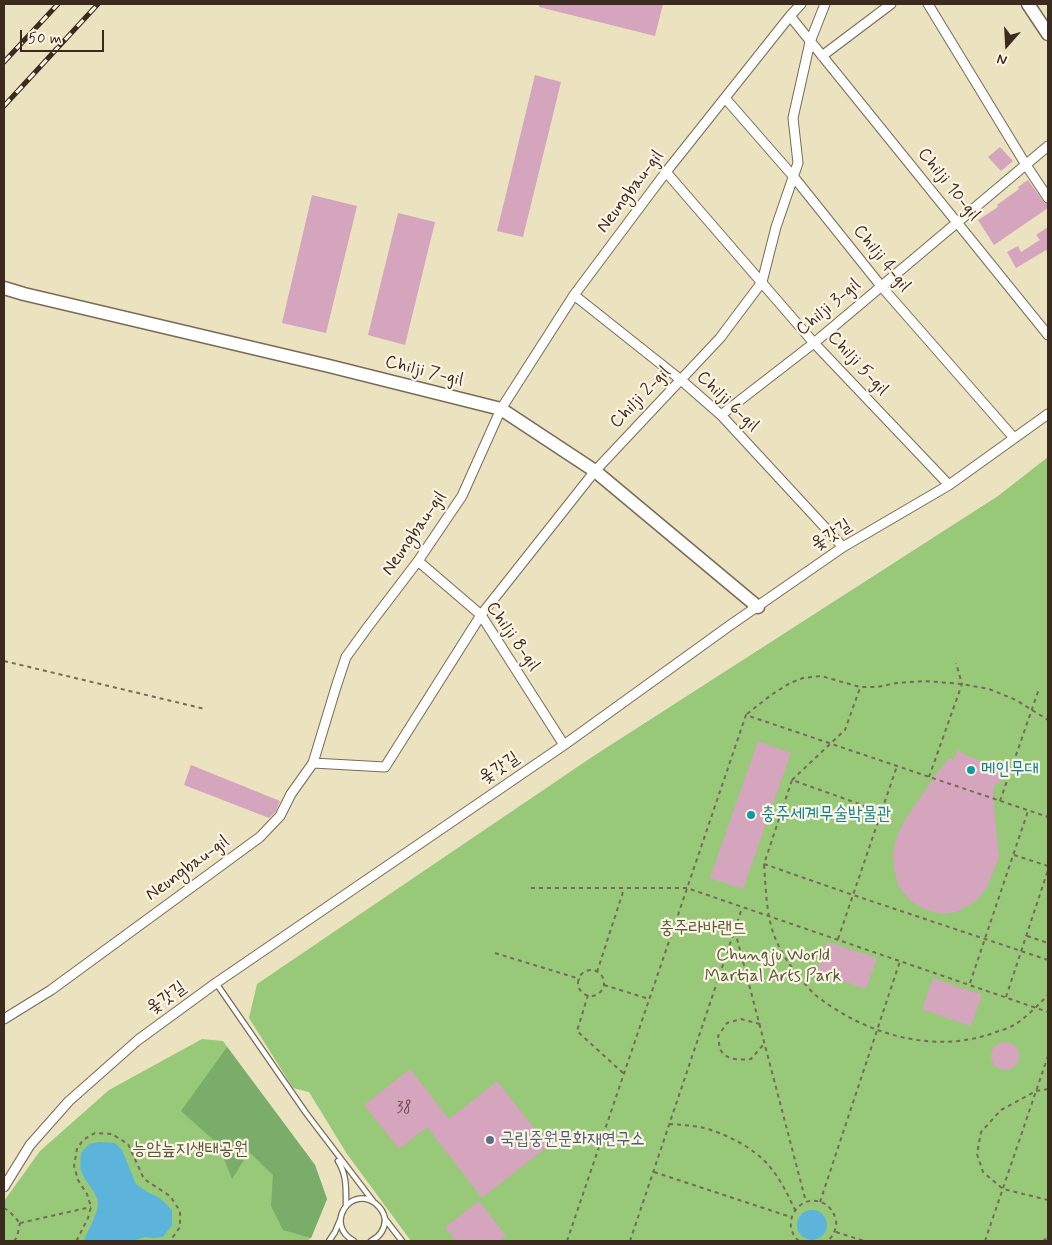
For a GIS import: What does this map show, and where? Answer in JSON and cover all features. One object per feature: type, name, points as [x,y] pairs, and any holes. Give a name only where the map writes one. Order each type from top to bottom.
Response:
[{"type":"street","name":"Neungbau-gil","points":[[4,1019],[51,990],[260,837],[280,816],[291,794],[313,764],[346,657],[418,561],[462,496],[501,409],[574,296],[666,172],[801,4]]},
{"type":"street","name":"Chilji 2-gil","points":[[313,764],[385,767],[481,615],[595,471],[720,338],[762,282],[776,228],[798,163],[794,118],[810,42],[824,4]]},
{"type":"street","points":[[790,16],[822,56],[891,4]]},
{"type":"street","points":[[928,4],[1048,198]]},
{"type":"street","points":[[1028,4],[1048,34]]},
{"type":"street","name":"Chilji 10-gil","points":[[822,56],[1048,335]]},
{"type":"street","name":"Chilji 4-gil","points":[[725,98],[793,176],[881,286],[1014,438]]},
{"type":"street","name":"Chilji 3-gil","points":[[721,414],[814,342],[1048,146]]},
{"type":"street","name":"Chilji 5-gil","points":[[666,172],[814,342],[949,485]]},
{"type":"street","name":"Chilji 7-gil","points":[[4,288],[501,409],[595,471],[758,606]]},
{"type":"street","name":"Chilji 7-gil","points":[[4,292],[24,294]]},
{"type":"street","name":"Chilji 6-gil","points":[[574,296],[721,414],[844,547]]},
{"type":"street","name":"옻갓길","points":[[4,1187],[30,1145],[69,1100],[138,1040],[216,983],[564,745],[758,606],[844,547],[949,485],[1048,414]]},
{"type":"street","name":"Chilji 8-gil","points":[[418,561],[481,615],[564,745]]},
{"type":"lane","points":[[216,983],[306,1113],[381,1209],[385,1219],[402,1241]]},
{"type":"lane","points":[[332,1148],[344,1170],[346,1206]]},
{"type":"lane","points":[[329,1241],[346,1206],[360,1198],[373,1201]]},
{"type":"lane","points":[[340,1219],[345,1235],[354,1241]]},
{"type":"lane","points":[[372,1241],[382,1232],[385,1219]]},
{"type":"path","points":[[4,661],[205,709]]},
{"type":"path","points":[[929,777],[962,684],[956,663]]},
{"type":"path","points":[[567,1241],[746,715],[770,695],[790,683],[803,678],[821,676],[860,687],[877,687],[924,681],[962,684],[989,689],[1032,708],[1048,720]]},
{"type":"path","points":[[860,687],[845,730],[792,780],[764,864],[769,917],[776,939],[791,968],[816,996],[848,1018],[877,1031],[903,1038],[941,1042],[980,1038],[1014,1025],[1036,1008],[1048,995]]},
{"type":"path","points":[[1000,801],[1039,689]]},
{"type":"path","points":[[746,715],[1048,817]]},
{"type":"path","points":[[838,939],[897,766]]},
{"type":"path","points":[[792,780],[882,812]]},
{"type":"path","points":[[970,984],[1028,810]]},
{"type":"path","points":[[1014,855],[1048,866]]},
{"type":"path","points":[[764,864],[1048,960]]},
{"type":"path","points":[[1006,997],[1048,870]]},
{"type":"path","points":[[531,888],[687,888],[1048,1012]]},
{"type":"path","points":[[597,972],[624,889]]},
{"type":"path","points":[[630,1241],[742,908]]},
{"type":"path","points":[[735,930],[806,1202]]},
{"type":"path","points":[[1026,936],[1048,943]]},
{"type":"path","points":[[495,953],[580,979]]},
{"type":"path","points":[[820,1202],[900,961]]},
{"type":"path","points":[[585,972],[597,972],[603,977],[604,985],[600,993],[592,996],[581,991],[579,987],[580,979],[585,972]]},
{"type":"path","points":[[604,985],[649,999]]},
{"type":"path","points":[[588,995],[577,1031],[624,1074]]},
{"type":"path","points":[[760,1024],[741,1019],[727,1023],[718,1036],[720,1050],[736,1060],[751,1059],[764,1043]]},
{"type":"path","points":[[985,1241],[1048,1056]]},
{"type":"path","points":[[1048,1089],[1036,1091],[1001,1110],[981,1132],[978,1154],[983,1172],[1003,1189],[1048,1200]]},
{"type":"path","points":[[670,1124],[701,1127],[729,1137],[751,1149],[769,1166],[783,1185],[795,1210]]},
{"type":"path","points":[[77,1241],[91,1207],[87,1194],[78,1180],[74,1166],[76,1150],[83,1140],[95,1133],[112,1134],[128,1144],[144,1179],[170,1196],[180,1211],[180,1227],[170,1241]]},
{"type":"path","points":[[653,1172],[791,1217]]},
{"type":"path","points":[[799,1241],[792,1232],[791,1217],[800,1205],[813,1201],[827,1205],[835,1217],[835,1231],[827,1241]]},
{"type":"path","points":[[20,1223],[91,1207]]},
{"type":"path","points":[[4,1208],[20,1223]]},
{"type":"path","points":[[14,1241],[17,1237],[20,1223]]},
{"type":"path","points":[[835,1231],[864,1241]]},
{"type":"path","points":[[1043,1241],[1048,1237]]},
{"type":"path","points":[[793,1241],[796,1238]]},
{"type":"green space","name":"Chungju World Martial Arts Park","points":[[1048,457],[1048,1241],[411,1241],[347,1154],[309,1092],[293,1088],[249,1018],[257,984],[592,757],[998,496]]},
{"type":"green space","name":"능암늪지생태공원","points":[[202,1039],[223,1041],[315,1165],[327,1199],[311,1238],[307,1241],[4,1241],[4,1201],[40,1151],[109,1090]]},
{"type":"green space","points":[[227,1047],[315,1165],[327,1199],[311,1238],[283,1230],[271,1206],[273,1175],[249,1152],[232,1179],[218,1144],[181,1111]]},
{"type":"water","points":[[99,1142],[115,1143],[122,1150],[136,1184],[160,1198],[172,1210],[172,1225],[163,1237],[145,1237],[133,1241],[84,1241],[98,1204],[96,1196],[81,1171],[81,1153],[89,1144]]},
{"type":"water","points":[[812,1210],[823,1214],[827,1225],[823,1236],[812,1240],[801,1236],[797,1225],[801,1214]]},
{"type":"building","points":[[539,4],[663,4],[655,36],[539,7]]},
{"type":"building","points":[[535,75],[561,82],[523,237],[497,231]]},
{"type":"building","points":[[1000,147],[1013,161],[1001,171],[988,157]]},
{"type":"building","points":[[1028,180],[1043,201],[1048,204],[1048,208],[994,245],[978,220],[998,207],[997,205]]},
{"type":"building","points":[[312,195],[357,206],[326,333],[282,323]]},
{"type":"building","points":[[398,213],[435,222],[405,345],[368,335]]},
{"type":"building","points":[[1048,227],[1048,254],[1046,250],[1016,268],[1007,252],[1018,246],[1021,252],[1040,240],[1036,235]]},
{"type":"building","name":"충주세계무술박물관","points":[[758,741],[791,753],[743,889],[710,878]]},
{"type":"building","points":[[958,750],[965,755],[1003,767],[1000,784],[995,783],[993,794],[999,857],[987,887],[977,900],[959,911],[943,914],[927,910],[911,901],[898,886],[893,854],[896,839],[904,821],[937,773],[949,758],[953,760]]},
{"type":"building","points":[[191,765],[280,801],[276,811],[269,818],[184,785]]},
{"type":"building","points":[[827,942],[877,958],[866,989],[817,973]]},
{"type":"building","points":[[933,978],[982,995],[971,1026],[922,1009]]},
{"type":"building","points":[[1005,1042],[1015,1046],[1019,1056],[1015,1066],[1005,1070],[995,1066],[991,1056],[995,1046]]},
{"type":"building","name":"국립중원문화재연구소","points":[[410,1069],[449,1119],[497,1081],[548,1146],[482,1198],[427,1127],[399,1149],[364,1105]]},
{"type":"building","points":[[479,1201],[506,1236],[499,1241],[456,1241],[445,1227]]},
{"type":"railway","points":[[4,62],[58,4]]},
{"type":"railway","points":[[4,106],[98,4]]},
{"type":"place","name":"메인무대","points":[[971,770]]},
{"type":"place","name":"충주세계무술박물관","points":[[751,815]]},
{"type":"place","name":"국립중원문화재연구소","points":[[490,1140]]},
{"type":"park label","name":"충주라바랜드","points":[[703,929]]}]
